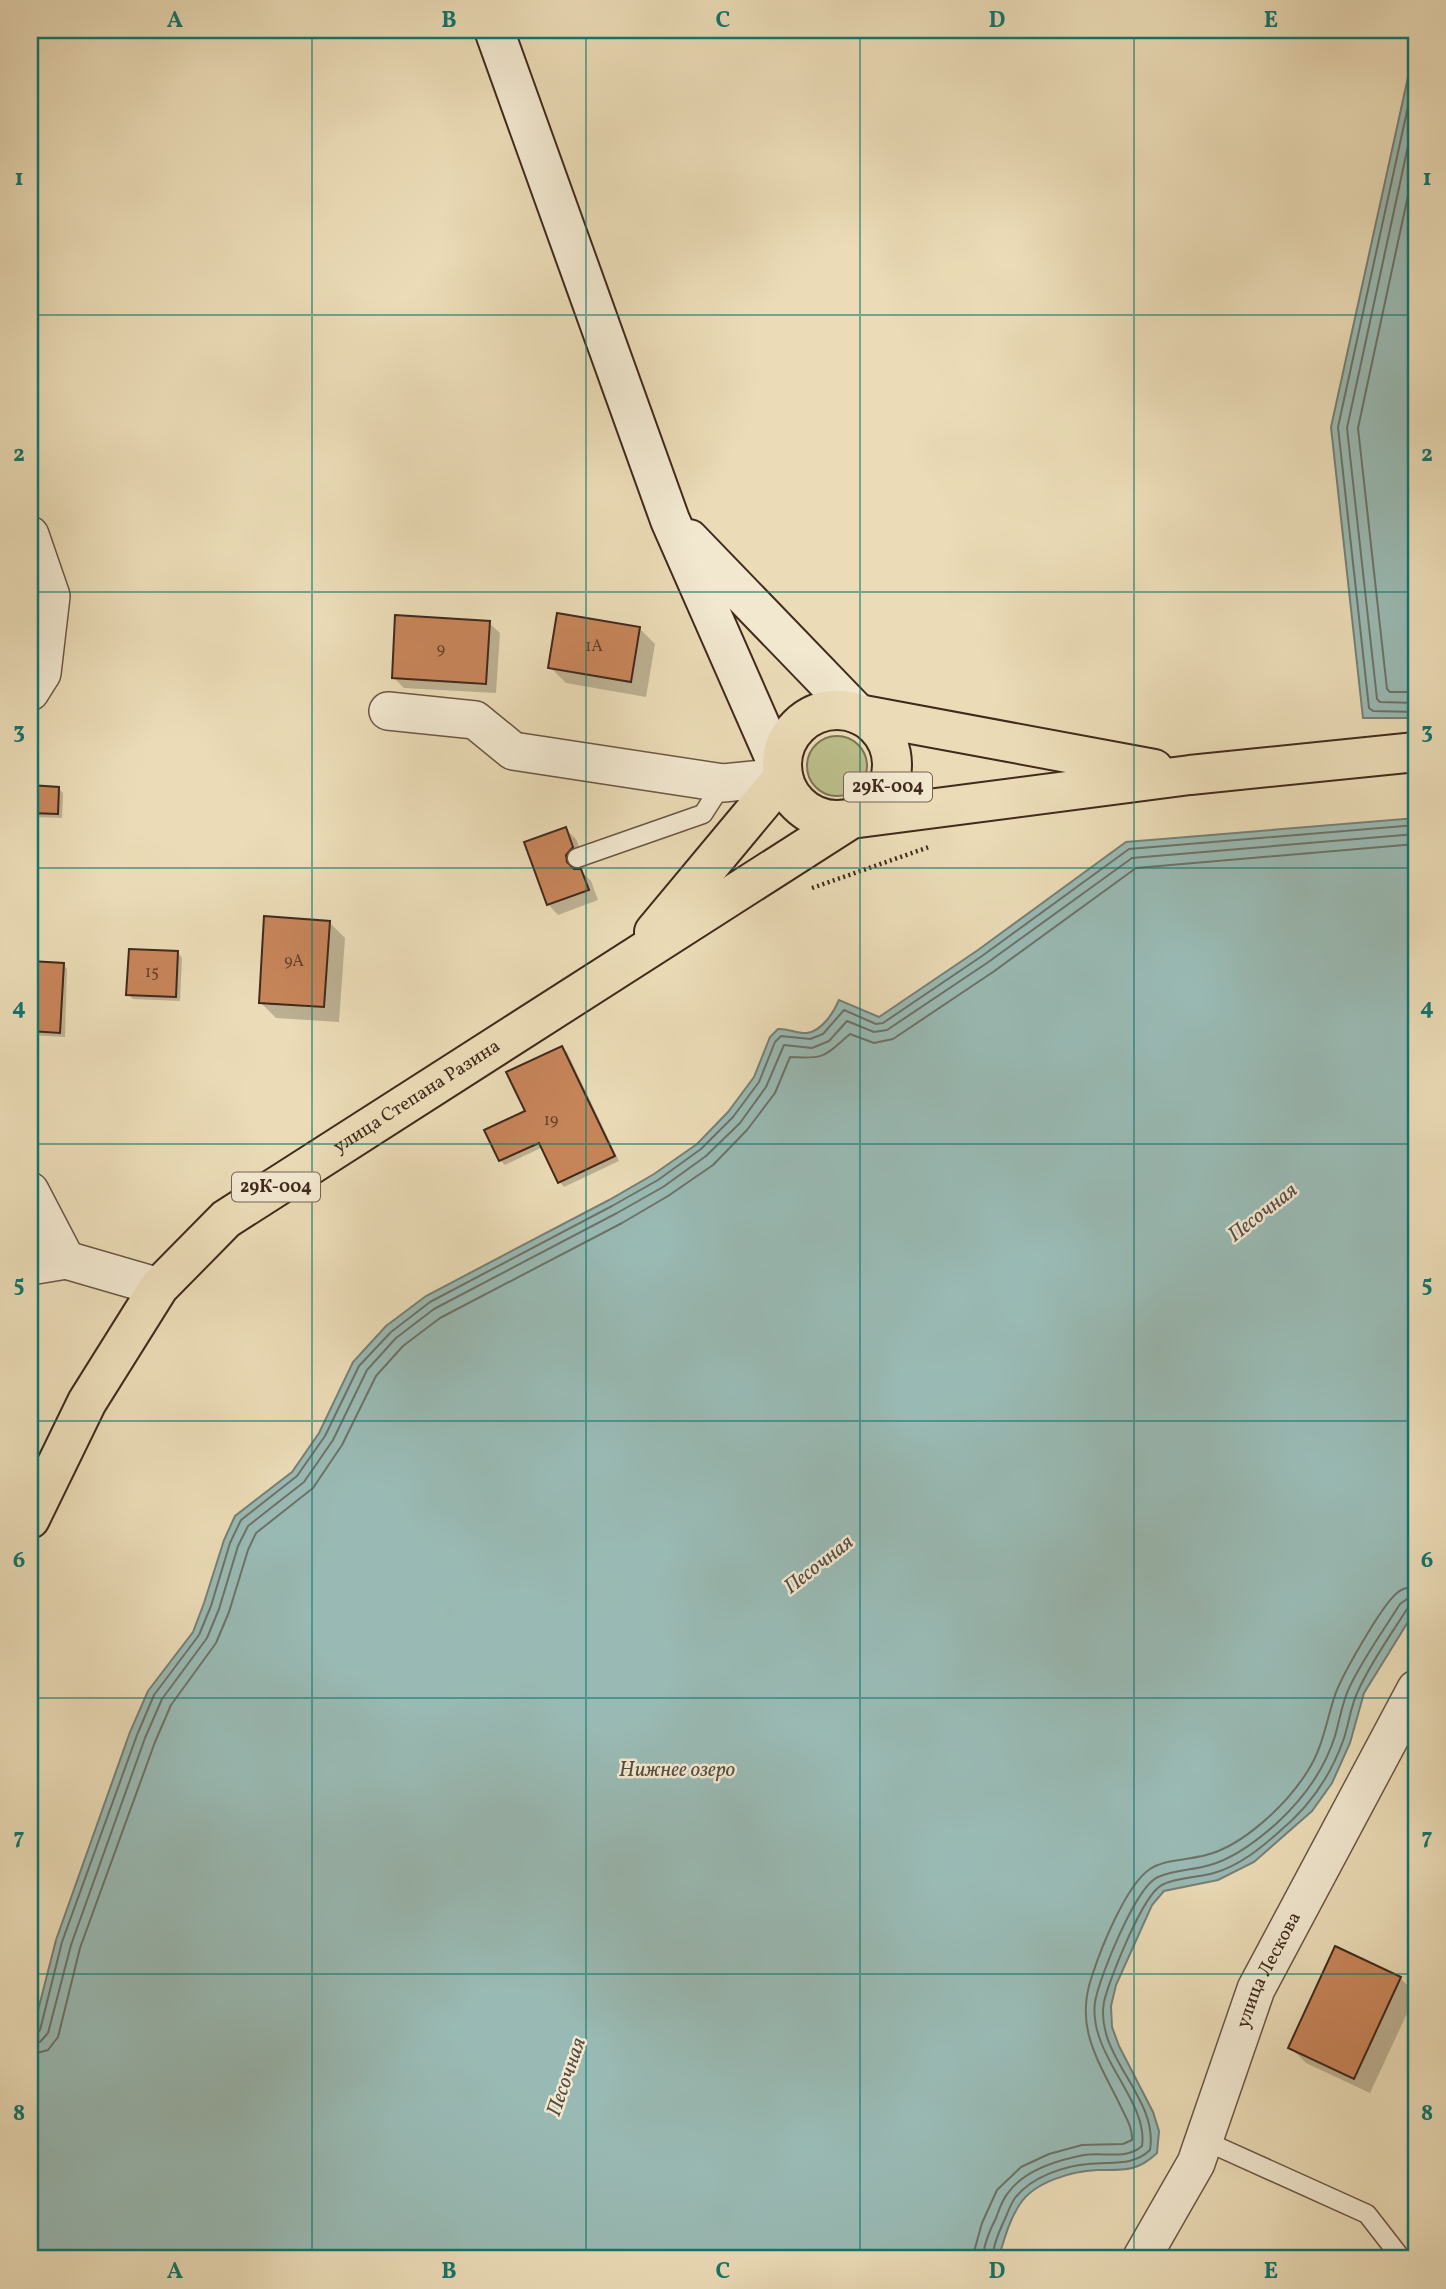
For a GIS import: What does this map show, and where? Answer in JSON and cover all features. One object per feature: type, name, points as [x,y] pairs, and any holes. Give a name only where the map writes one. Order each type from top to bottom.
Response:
[{"type":"main road","points":[[498,43],[670,520],[783,777]]},
{"type":"main road","points":[[670,520],[858,714]]},
{"type":"main road","points":[[783,777],[782,760],[786,743],[801,723],[824,711],[841,710],[1190,775]]},
{"type":"main road","name":"29К-004","points":[[631,960],[783,777],[789,793],[801,807],[816,817],[834,821],[851,819],[867,812],[880,800],[889,786],[891,752],[884,736],[873,723],[858,714]]},
{"type":"main road","points":[[851,819],[1190,775],[1416,752]]},
{"type":"main road","name":"улица Степана Разина","points":[[30,1519],[87,1402],[159,1287],[226,1219],[851,819]]},
{"type":"street","points":[[30,535],[51,596],[42,673],[30,692]]},
{"type":"street","points":[[388,711],[475,720],[513,751],[723,783],[783,777]]},
{"type":"street","points":[[30,1191],[66,1260]]},
{"type":"street","points":[[30,1266],[66,1260],[159,1287]]},
{"type":"street","name":"улица Лескова","points":[[1141,2259],[1196,2163],[1256,1989],[1416,1689]]},
{"type":"lane","points":[[577,859],[703,814],[723,783]]},
{"type":"lane","points":[[1203,2140],[1367,2214],[1402,2259]]},
{"type":"path","points":[[804,891],[936,844]]},
{"type":"green space","points":[[837,736],[858,745],[867,766],[858,787],[837,796],[816,787],[807,766],[816,745]]},
{"type":"water","points":[[1416,41],[1416,718],[1363,718],[1331,427]]},
{"type":"water","name":"Нижнее озеро","points":[[1416,818],[1416,1609],[1364,1693],[1350,1743],[1332,1783],[1312,1811],[1254,1862],[1218,1880],[1164,1891],[1152,1905],[1116,1985],[1111,2006],[1112,2027],[1119,2046],[1153,2112],[1159,2131],[1157,2153],[1136,2167],[1076,2173],[1054,2179],[1034,2190],[1016,2210],[998,2259],[30,2259],[30,2042],[56,1940],[130,1732],[148,1691],[193,1632],[224,1540],[235,1516],[292,1472],[319,1433],[353,1362],[386,1326],[426,1296],[609,1200],[654,1174],[697,1144],[728,1112],[754,1077],[770,1037],[778,1029],[812,1032],[827,1020],[839,1000],[879,1017],[978,950],[1126,842]]},
{"type":"building","points":[[557,613],[640,627],[631,682],[548,668]]},
{"type":"building","points":[[395,615],[490,621],[486,684],[392,678]]},
{"type":"building","points":[[30,785],[59,787],[58,814],[30,813]]},
{"type":"building","points":[[566,827],[573,847],[566,855],[567,862],[574,869],[581,869],[589,890],[547,905],[524,842]]},
{"type":"building","points":[[264,916],[330,921],[324,1007],[259,1003]]},
{"type":"building","points":[[129,949],[178,951],[176,997],[126,995]]},
{"type":"building","points":[[30,961],[64,963],[60,1033],[30,1031]]},
{"type":"building","points":[[562,1046],[615,1156],[558,1183],[539,1143],[499,1161],[484,1130],[525,1111],[506,1072]]},
{"type":"building","points":[[1335,1946],[1401,1977],[1354,2079],[1288,2048]]},
{"type":"water label","name":"Песочная","points":[[1263,1213]]},
{"type":"water label","name":"Песочная","points":[[819,1565]]},
{"type":"water label","name":"Песочная","points":[[567,2077]]}]
